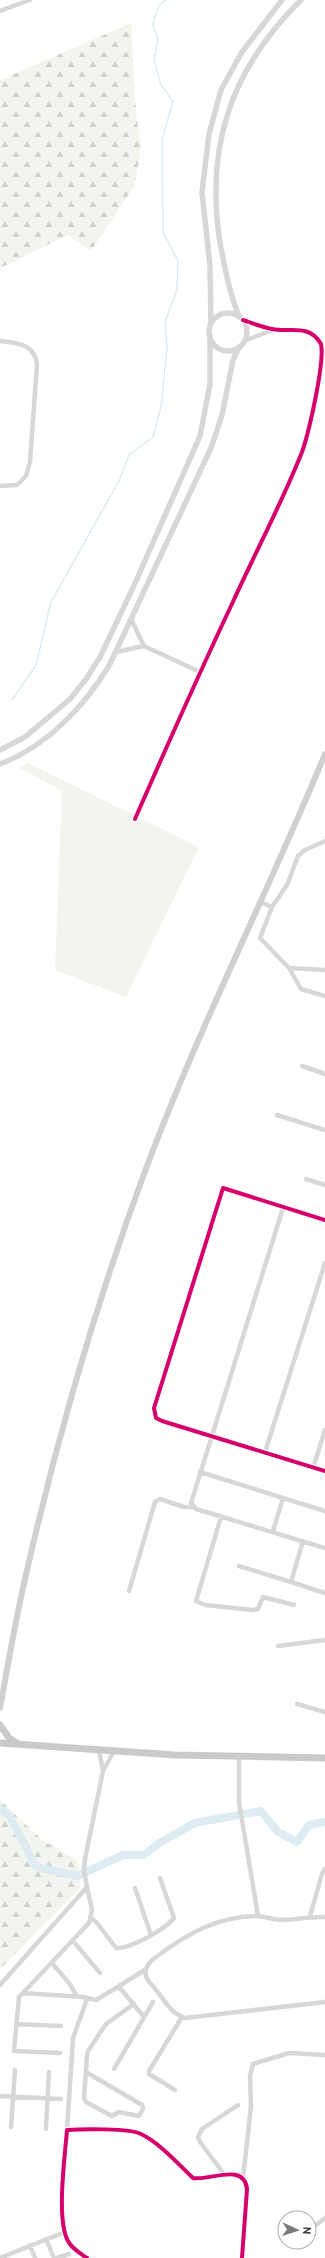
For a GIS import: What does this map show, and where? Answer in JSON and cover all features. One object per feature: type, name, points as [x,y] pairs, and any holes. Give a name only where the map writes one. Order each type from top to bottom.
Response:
[{"type":"main road","points":[[0,1708],[24,1582],[42,1509],[79,1375],[112,1264],[144,1173],[186,1068],[325,754]]},
{"type":"main road","points":[[0,1725],[9,1738],[20,1744]]},
{"type":"main road","points":[[0,1743],[114,1752],[239,1757],[325,1758]]},
{"type":"street","points":[[0,11],[30,0]]},
{"type":"street","points":[[0,750],[25,737],[70,699],[86,679],[100,657],[132,590],[200,436],[210,384],[210,266],[202,192],[209,134],[221,90],[255,34],[282,0]]},
{"type":"street","points":[[0,764],[46,736],[76,710],[96,688],[116,652],[211,448],[222,415],[234,360],[247,330],[230,295],[216,208],[215,174],[221,136],[231,102],[252,58],[275,28],[301,0]]},
{"type":"street","points":[[135,819],[200,672],[299,459],[320,388],[324,364],[323,349],[320,342],[306,331],[273,330],[226,313],[215,318],[211,324]]},
{"type":"street","points":[[210,336],[216,346],[228,350],[273,330]]},
{"type":"street","points":[[0,341],[17,342],[27,346],[33,352],[37,365],[30,462],[26,476],[17,485],[0,486]]},
{"type":"street","points":[[131,619],[144,646]]},
{"type":"street","points":[[116,652],[144,646],[200,672]]},
{"type":"street","points":[[325,841],[305,850],[298,856],[286,885],[272,907],[260,938],[289,968],[301,989],[325,996]]},
{"type":"street","points":[[260,902],[272,907]]},
{"type":"street","points":[[289,968],[325,970]]},
{"type":"street","points":[[302,1066],[325,1074]]},
{"type":"street","points":[[278,1115],[325,1130]]},
{"type":"street","points":[[306,1179],[325,1185]]},
{"type":"street","points":[[325,1220],[223,1188],[154,1408],[156,1418],[325,1472]]},
{"type":"street","points":[[193,1507],[191,1498],[212,1436],[283,1208]]},
{"type":"street","points":[[265,1452],[325,1262]]},
{"type":"street","points":[[313,1468],[325,1430]]},
{"type":"street","points":[[200,1472],[325,1511]]},
{"type":"street","points":[[273,1531],[283,1498]]},
{"type":"street","points":[[129,1591],[155,1502],[160,1499],[193,1507],[221,1517],[273,1531],[325,1548]]},
{"type":"street","points":[[221,1517],[196,1601],[205,1605],[252,1610],[258,1608],[263,1597],[294,1605]]},
{"type":"street","points":[[291,1582],[303,1541]]},
{"type":"street","points":[[239,1566],[325,1593]]},
{"type":"street","points":[[278,1646],[325,1640]]},
{"type":"street","points":[[297,1704],[325,1712]]},
{"type":"street","points":[[60,2053],[16,2052],[14,2048],[17,2000],[85,1928],[91,1918],[92,1910],[84,1870],[102,1771],[99,1750]]},
{"type":"street","points":[[102,1771],[114,1752]]},
{"type":"street","points":[[239,1757],[239,1802],[258,1916]]},
{"type":"street","points":[[310,1916],[322,1874],[325,1869]]},
{"type":"street","points":[[91,1918],[97,1923],[116,1948],[134,1945],[151,1935],[174,1918],[160,1878]]},
{"type":"street","points":[[0,1986],[87,1887]]},
{"type":"street","points":[[135,1888],[151,1935]]},
{"type":"street","points":[[23,1993],[77,1996],[96,2000],[146,1969],[153,1959],[180,1939],[207,1926],[228,1919],[258,1916],[281,1920],[310,1916],[325,1917]]},
{"type":"street","points":[[73,1941],[100,1973]]},
{"type":"street","points":[[52,1963],[77,1996]]},
{"type":"street","points":[[146,1969],[147,1980],[158,1992],[170,2010],[182,2017],[200,2018],[218,2013],[325,2002]]},
{"type":"street","points":[[116,1988],[123,1990],[144,2017]]},
{"type":"street","points":[[87,1999],[73,2038],[63,2189],[65,2232],[68,2241],[75,2250],[87,2258]]},
{"type":"street","points":[[114,2068],[153,2002]]},
{"type":"street","points":[[86,2072],[142,2105],[143,2109],[139,2116],[119,2112],[112,2116],[86,2102],[84,2098],[86,2072],[88,2051],[106,2024],[134,2004]]},
{"type":"street","points":[[175,2090],[149,2074],[149,2071],[182,2017]]},
{"type":"street","points":[[16,2024],[61,2026]]},
{"type":"street","points":[[242,2258],[247,2189],[243,2178],[251,2106],[250,2076],[253,2064],[289,2053],[325,2055]]},
{"type":"street","points":[[11,2127],[15,2070]]},
{"type":"street","points":[[46,2129],[46,2098],[49,2072]]},
{"type":"street","points":[[0,2096],[61,2099]]},
{"type":"street","points":[[224,2174],[200,2142],[199,2133],[238,2105]]},
{"type":"street","points":[[67,2130],[91,2128],[140,2133],[159,2146],[193,2178],[233,2173],[243,2178]]},
{"type":"street","points":[[317,2224],[325,2218]]},
{"type":"street","points":[[2,2256],[65,2232]]},
{"type":"street","points":[[46,2239],[54,2258]]},
{"type":"street","points":[[30,2245],[35,2258]]},
{"type":"street","points":[[57,2258],[69,2254]]},
{"type":"green space","points":[[131,23],[136,114],[141,146],[135,185],[91,251],[68,235],[0,268],[0,80]]},
{"type":"green space","points":[[28,763],[199,847],[126,997],[55,970],[62,791],[20,768]]},
{"type":"green space","points":[[0,1800],[41,1839],[78,1861],[80,1888],[0,1969]]},
{"type":"waterway","points":[[12,700],[36,665],[51,602],[119,481],[129,455],[153,437],[161,407],[167,347],[165,322],[177,290],[178,261],[163,232],[162,140],[173,101],[161,85],[154,60],[158,39],[153,24],[159,5],[166,0]]},
{"type":"waterway","points":[[0,1809],[9,1815],[36,1867],[77,1876],[123,1855],[144,1855],[159,1843],[195,1823],[261,1811],[278,1832],[297,1842],[309,1825],[325,1822]]},
{"type":"cycle path","points":[[135,819],[206,659],[294,472],[302,452],[312,414],[319,381],[322,353],[321,344],[316,337],[305,331],[272,329],[243,320]]},
{"type":"cycle path","points":[[325,1220],[223,1188],[154,1408],[156,1418],[162,1421],[325,1471]]},
{"type":"cycle path","points":[[87,2258],[76,2251],[68,2241],[64,2231],[62,2218],[62,2187],[67,2130],[105,2129],[135,2132],[155,2143],[193,2178],[225,2174],[240,2176],[245,2181],[247,2189],[242,2258]]}]
